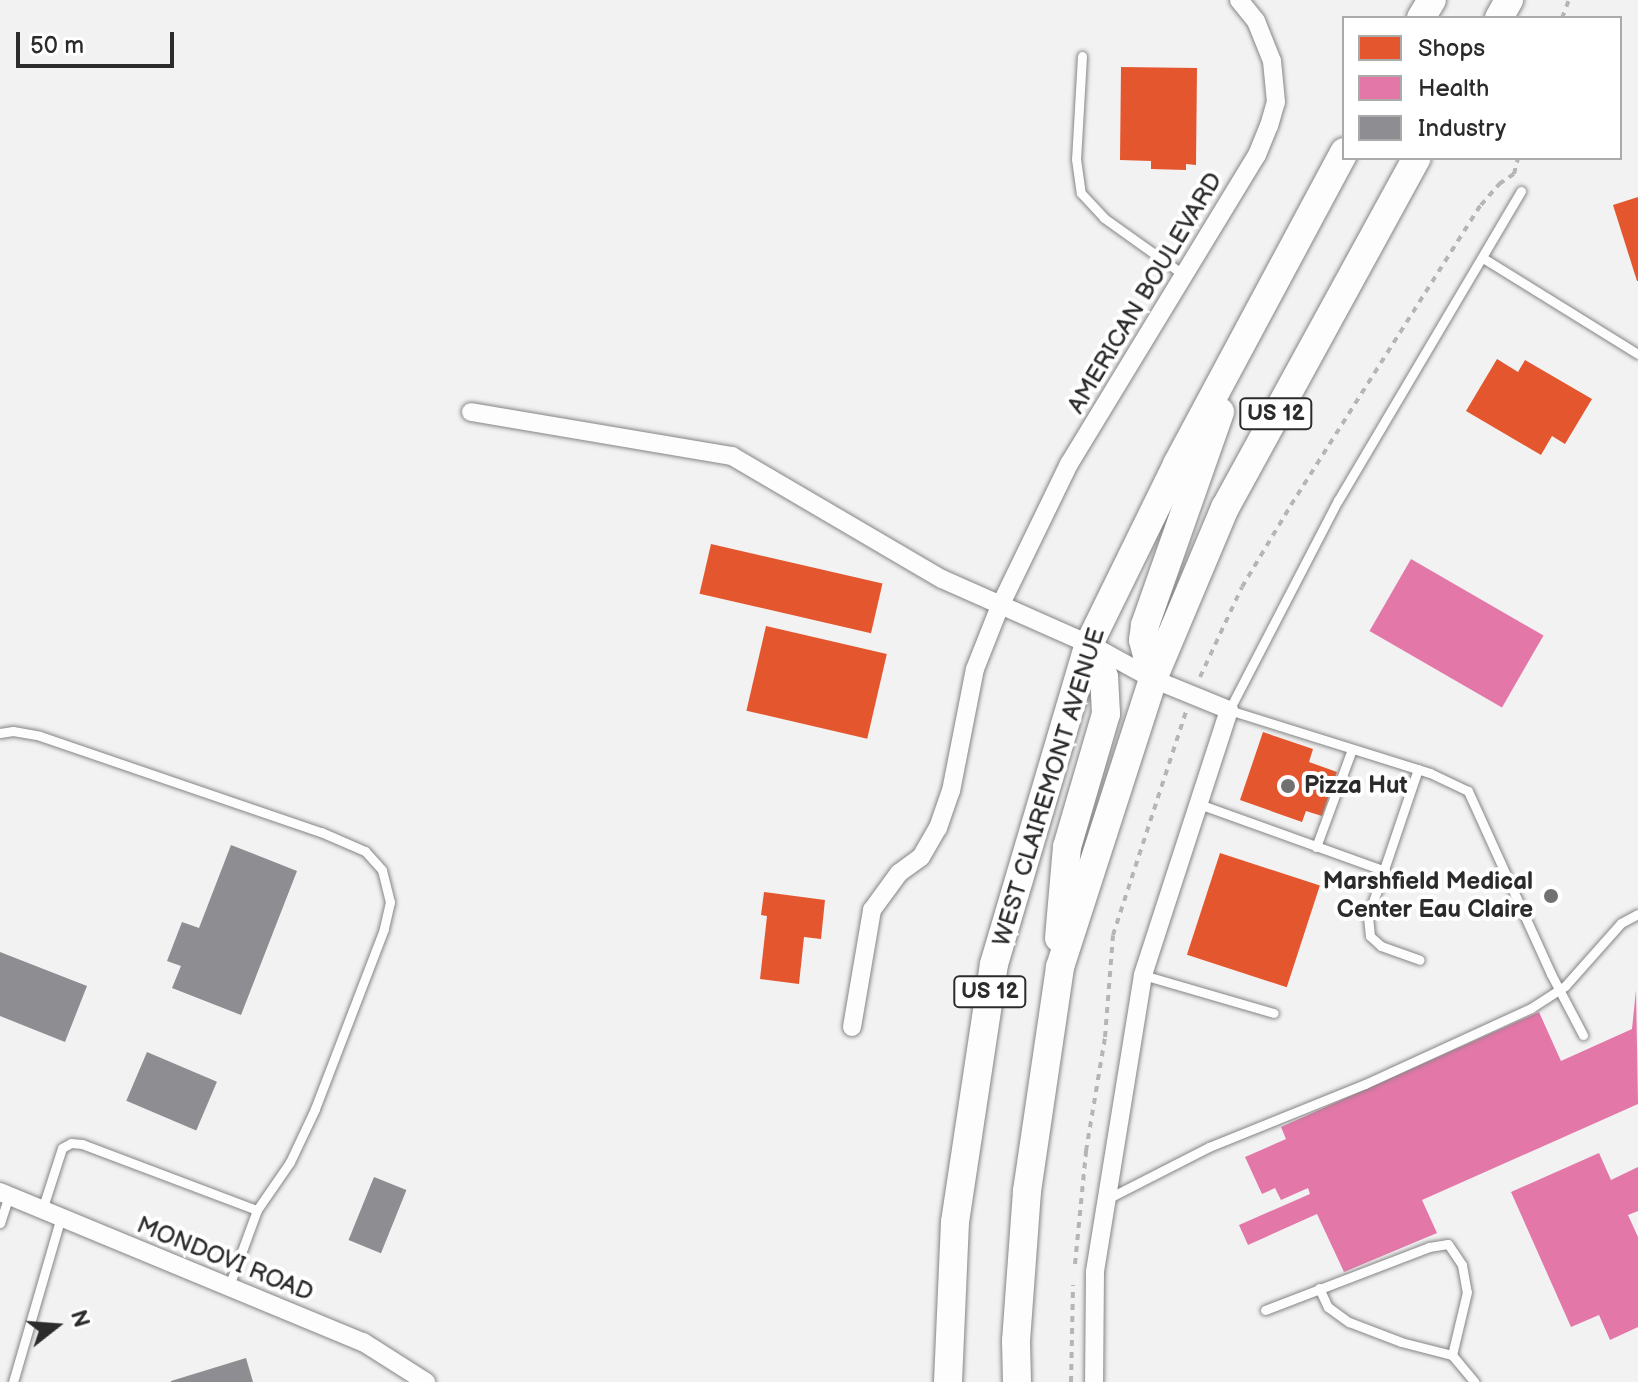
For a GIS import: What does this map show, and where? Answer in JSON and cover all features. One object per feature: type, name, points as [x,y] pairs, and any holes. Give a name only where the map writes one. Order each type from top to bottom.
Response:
[{"type":"main road","name":"WEST CLAIREMONT AVENUE","points":[[948,1382],[955,1222],[994,964],[1089,644],[1177,464],[1342,156]]},
{"type":"main road","name":"US 12","points":[[1017,1382],[1016,1341],[1027,1191],[1060,967],[1153,679],[1225,508],[1416,160]]},
{"type":"main road","points":[[1153,679],[1143,640],[1145,625],[1173,554],[1242,343]]},
{"type":"main road","points":[[1060,967],[1059,919],[1067,847],[1106,714],[1104,677],[1089,644]]},
{"type":"street","name":"AMERICAN BOULEVARD","points":[[852,1027],[872,910],[899,873],[921,857],[938,828],[951,791],[975,669],[1000,606],[1069,464],[1257,155],[1276,102],[1272,61],[1256,21],[1239,0]]},
{"type":"street","points":[[471,412],[732,456],[942,579],[1089,644],[1153,679],[1229,710],[1143,975],[1095,1273],[1094,1382]]},
{"type":"street","name":"MONDOVI ROAD","points":[[5,1194],[363,1342],[426,1382]]},
{"type":"lane","points":[[1082,56],[1076,159],[1081,193],[1104,218],[1184,275]]},
{"type":"lane","points":[[1521,191],[1338,500],[1229,710],[1418,769],[1461,786],[1471,795],[1559,990],[1583,1035]]},
{"type":"lane","points":[[1483,258],[1638,354]]},
{"type":"lane","points":[[0,733],[13,731],[40,736],[321,832],[365,851],[382,870],[390,902],[384,929],[315,1109],[290,1162],[257,1210],[229,1286]]},
{"type":"lane","points":[[1316,847],[1352,749]]},
{"type":"lane","points":[[1418,769],[1368,917],[1370,936],[1381,946],[1420,960]]},
{"type":"lane","points":[[1199,804],[1385,871]]},
{"type":"lane","points":[[1106,1200],[1196,1153],[1365,1084],[1531,1008],[1559,990],[1621,923],[1638,914]]},
{"type":"lane","points":[[1143,975],[1274,1013]]},
{"type":"lane","points":[[42,1210],[62,1148],[71,1143],[82,1144],[257,1210]]},
{"type":"lane","points":[[0,1223],[5,1194]]},
{"type":"lane","points":[[13,1382],[61,1217]]},
{"type":"lane","points":[[1265,1310],[1429,1247],[1448,1244],[1462,1265],[1467,1292],[1452,1355]]},
{"type":"lane","points":[[1319,1288],[1328,1307],[1349,1322],[1401,1342],[1452,1355],[1475,1382]]},
{"type":"path","points":[[1514,174],[1518,160]]},
{"type":"building: Shops","points":[[1121,67],[1197,68],[1196,165],[1186,164],[1186,170],[1151,169],[1151,161],[1120,160]]},
{"type":"building: Shops","points":[[1638,197],[1638,281],[1637,281],[1613,205]]},
{"type":"building: Shops","points":[[1497,359],[1518,372],[1525,360],[1592,399],[1565,444],[1552,436],[1541,455],[1466,411]]},
{"type":"building: Shops","points":[[711,544],[882,584],[871,633],[700,594]]},
{"type":"building: Shops","points":[[766,626],[887,654],[867,739],[746,711]]},
{"type":"building: Shops","name":"Pizza Hut","points":[[1263,732],[1313,749],[1309,762],[1337,772],[1322,816],[1306,811],[1302,822],[1240,800]]},
{"type":"building: Shops","points":[[1220,853],[1320,885],[1287,987],[1187,955]]},
{"type":"building: Shops","points":[[764,892],[825,900],[821,939],[804,937],[799,984],[760,979],[767,916],[761,915]]},
{"type":"building: Health","points":[[1411,559],[1544,636],[1502,707],[1370,631]]},
{"type":"building: Health","points":[[1636,990],[1638,1104],[1422,1200],[1437,1233],[1344,1272],[1317,1214],[1248,1245],[1239,1225],[1310,1194],[1308,1188],[1281,1200],[1275,1188],[1262,1194],[1245,1157],[1286,1139],[1281,1127],[1539,1012],[1561,1061],[1632,1029]]},
{"type":"building: Health","points":[[1599,1153],[1611,1180],[1638,1167],[1638,1211],[1628,1215],[1638,1237],[1638,1327],[1610,1340],[1599,1315],[1571,1327],[1511,1192]]},
{"type":"building: Industry","points":[[231,845],[297,871],[241,1015],[172,988],[181,966],[167,961],[182,922],[199,928]]},
{"type":"building: Industry","points":[[0,952],[87,986],[65,1042],[0,1016]]},
{"type":"building: Industry","points":[[147,1052],[217,1082],[196,1130],[126,1101]]},
{"type":"building: Industry","points":[[374,1177],[406,1190],[381,1253],[349,1240]]},
{"type":"building: Industry","points":[[246,1358],[253,1382],[171,1382],[171,1381]]},
{"type":"place","name":"Pizza Hut","points":[[1288,786]]},
{"type":"place","name":"Marshfield Medical Center Eau Claire","points":[[1551,896]]}]
